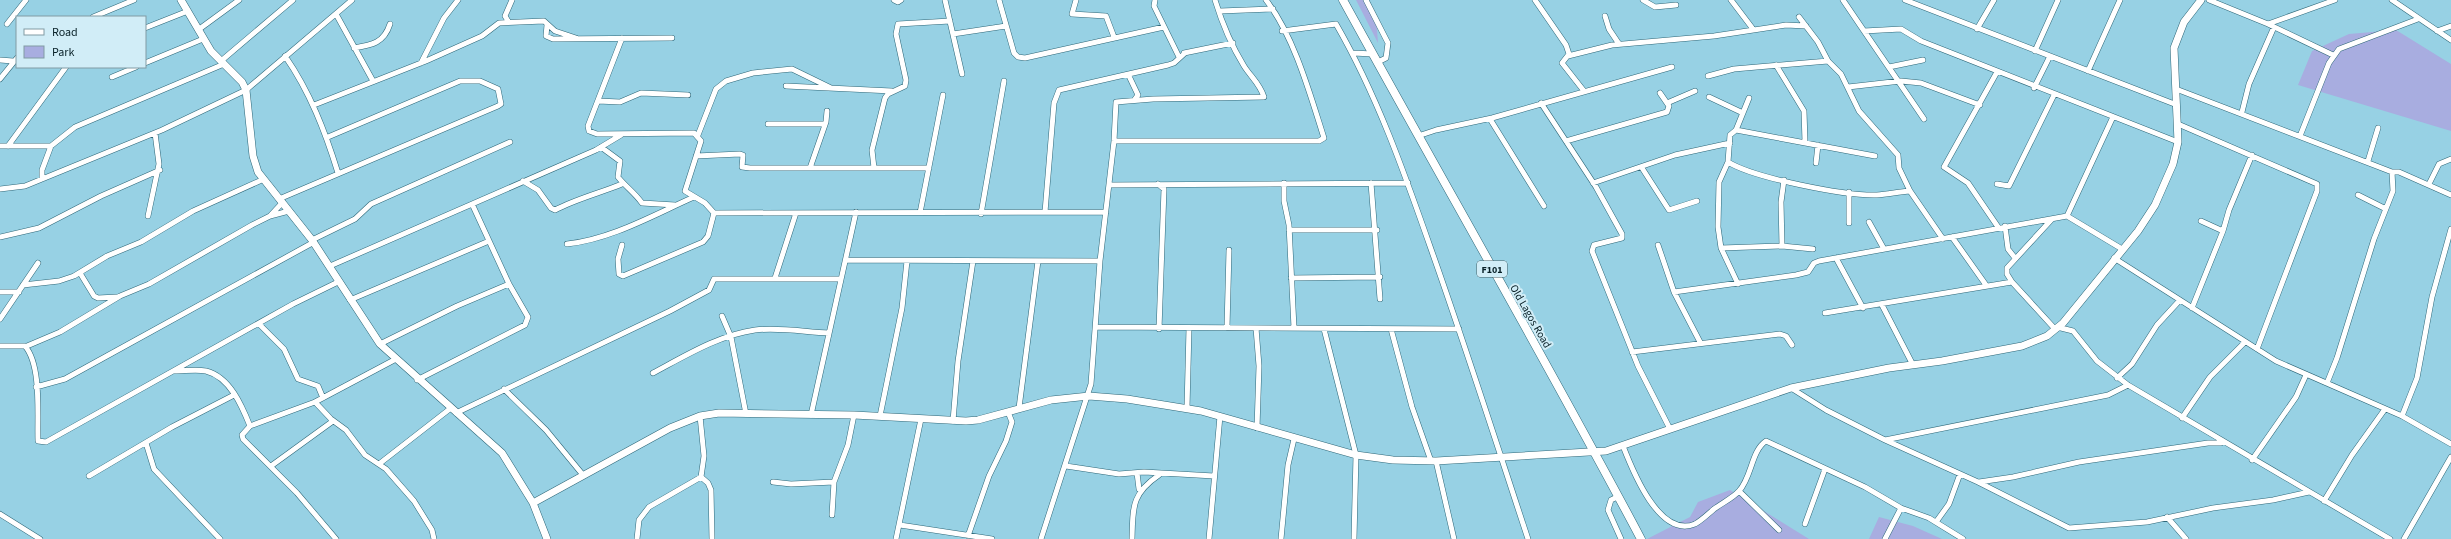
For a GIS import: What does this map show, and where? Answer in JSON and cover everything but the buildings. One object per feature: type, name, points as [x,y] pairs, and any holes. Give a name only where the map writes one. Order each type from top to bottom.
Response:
[{"type":"main road","name":"Old Lagos Road","points":[[1343,0],[1619,496],[1641,539]]},
{"type":"street","points":[[7,24],[26,0]]},
{"type":"street","points":[[95,16],[134,0]]},
{"type":"street","points":[[182,0],[204,39],[222,62],[242,82],[246,90],[253,156],[258,172],[313,241],[330,266],[338,282],[380,344],[418,380],[502,453],[533,504],[547,539]]},
{"type":"street","points":[[198,30],[239,0]]},
{"type":"street","points":[[42,179],[43,168],[51,152],[51,146],[60,136],[75,127],[222,62],[293,0]]},
{"type":"street","points":[[0,189],[25,186],[155,133],[246,90],[352,0]]},
{"type":"street","points":[[422,63],[444,18],[458,0]]},
{"type":"street","points":[[508,22],[505,16],[512,0]]},
{"type":"street","points":[[894,0],[898,2],[901,0]]},
{"type":"street","points":[[945,0],[962,74]]},
{"type":"street","points":[[999,0],[1014,53],[1018,57],[1025,58],[1164,27]]},
{"type":"street","points":[[1076,0],[1072,14],[1079,16],[1095,14],[1106,16],[1114,38]]},
{"type":"street","points":[[1155,0],[1154,6],[1161,17],[1164,27],[1179,57]]},
{"type":"street","points":[[1041,539],[1066,466],[1070,444],[1089,396],[1096,327],[1100,261],[1114,141],[1116,102],[1135,99],[1239,99],[1264,97],[1261,88],[1244,66],[1221,21],[1220,11],[1215,0]]},
{"type":"street","points":[[1114,141],[1319,141],[1324,138],[1302,70],[1282,31],[1273,9],[1266,0]]},
{"type":"street","points":[[1366,0],[1388,43],[1386,58],[1378,62]]},
{"type":"street","points":[[1535,0],[1566,45],[1568,56]]},
{"type":"street","points":[[1643,0],[1655,6],[1676,5]]},
{"type":"street","points":[[1731,0],[1753,29]]},
{"type":"street","points":[[1842,0],[1924,119]]},
{"type":"street","points":[[1905,0],[2177,105]]},
{"type":"street","points":[[1977,29],[1993,0]]},
{"type":"street","points":[[2035,51],[2058,0]]},
{"type":"street","points":[[2088,71],[2120,0]]},
{"type":"street","points":[[533,504],[670,428],[700,416],[733,412],[746,414],[880,416],[953,421],[978,420],[1051,400],[1089,396],[1186,408],[1220,416],[1294,439],[1356,455],[1393,460],[1434,461],[1606,451],[1791,388],[1840,377],[2022,346],[2047,336],[2056,328],[2138,231],[2155,205],[2173,164],[2178,142],[2174,48],[2178,33],[2187,16],[2200,0]]},
{"type":"street","points":[[2209,0],[2268,24],[2333,55]]},
{"type":"street","points":[[2268,24],[2335,0]]},
{"type":"street","points":[[2392,0],[2451,40]]},
{"type":"street","points":[[1220,11],[1273,9]]},
{"type":"street","points":[[146,28],[188,11]]},
{"type":"street","points":[[336,14],[344,24],[354,48],[373,81]]},
{"type":"street","points":[[1605,16],[1609,29],[1619,44]]},
{"type":"street","points":[[1799,17],[1828,62],[1841,74],[1859,111],[1898,155],[1899,168],[1910,191],[1943,239]]},
{"type":"street","points":[[2300,136],[2333,55],[2339,49],[2418,19]]},
{"type":"street","points":[[314,105],[422,63],[482,36],[499,24],[508,22],[544,21],[555,31],[576,38]]},
{"type":"street","points":[[874,168],[872,150],[885,98],[893,91],[905,86],[906,80],[896,34],[898,24],[950,21]]},
{"type":"street","points":[[354,48],[381,41],[388,34],[390,24]]},
{"type":"street","points":[[1282,31],[1336,24],[1353,53],[1408,183],[1459,329],[1528,539]]},
{"type":"street","points":[[547,25],[548,38],[672,38]]},
{"type":"street","points":[[1584,91],[1563,66],[1562,61],[1568,56],[1619,44],[1660,42],[1736,33],[1753,29],[1786,25],[1806,26]]},
{"type":"street","points":[[953,34],[1006,26]]},
{"type":"street","points":[[2438,32],[2451,26]]},
{"type":"street","points":[[2242,112],[2249,84],[2274,27]]},
{"type":"street","points":[[1864,31],[1894,28],[1901,29],[1921,41],[2034,88],[2178,142]]},
{"type":"street","points":[[622,38],[598,101],[589,130],[597,134],[621,135],[694,133],[698,135],[701,141],[684,187],[685,191],[705,203],[714,213],[920,212],[981,214],[1106,212]]},
{"type":"street","points":[[146,63],[204,39]]},
{"type":"street","points":[[1045,212],[1054,103],[1059,90],[1174,63],[1185,53],[1233,43]]},
{"type":"street","points":[[1177,51],[1185,53]]},
{"type":"street","points":[[1353,53],[1373,54]]},
{"type":"street","points":[[285,56],[314,105],[328,137],[338,173]]},
{"type":"street","points":[[2034,88],[2050,56]]},
{"type":"street","points":[[0,60],[15,60]]},
{"type":"street","points":[[0,79],[15,60]]},
{"type":"street","points":[[1889,67],[1924,60]]},
{"type":"street","points":[[1708,76],[1734,69],[1828,62]]},
{"type":"street","points":[[1776,65],[1804,111],[1806,121],[1805,142]]},
{"type":"street","points":[[1418,136],[1437,128],[1490,119],[1672,67]]},
{"type":"street","points":[[8,146],[65,68]]},
{"type":"street","points":[[112,77],[134,68]]},
{"type":"street","points":[[698,135],[716,89],[726,80],[753,73],[792,69],[831,88]]},
{"type":"street","points":[[1997,72],[1980,105],[1944,167],[1968,183],[1998,227]]},
{"type":"street","points":[[1128,74],[1138,95],[1135,99]]},
{"type":"street","points":[[981,214],[1004,80]]},
{"type":"street","points":[[270,216],[281,201],[338,173],[500,105],[498,89],[480,81],[460,81],[328,137]]},
{"type":"street","points":[[1848,87],[1899,82],[1921,83],[1934,86],[1980,105]]},
{"type":"street","points":[[786,86],[893,91]]},
{"type":"street","points":[[2176,89],[2242,112],[2300,136],[2368,161],[2392,172],[2430,184],[2451,195]]},
{"type":"street","points":[[1667,103],[1695,91]]},
{"type":"street","points":[[598,101],[620,102],[643,93],[688,95]]},
{"type":"street","points":[[1566,141],[1667,112],[1669,109],[1667,103],[1660,93]]},
{"type":"street","points":[[920,212],[943,95]]},
{"type":"street","points":[[1997,184],[2009,186],[2054,95]]},
{"type":"street","points":[[1709,97],[1742,113]]},
{"type":"street","points":[[1738,284],[1721,248],[1718,227],[1719,182],[1728,162],[1730,135],[1736,130],[1749,98]]},
{"type":"street","points":[[1542,103],[1613,216],[1622,238],[1592,247],[1632,352],[1658,408],[1670,429]]},
{"type":"street","points":[[810,168],[825,124],[827,111]]},
{"type":"street","points":[[2067,216],[2112,118]]},
{"type":"street","points":[[1490,119],[1544,206]]},
{"type":"street","points":[[768,124],[825,124]]},
{"type":"street","points":[[2178,124],[2317,184],[2317,191],[2300,240],[2257,348]]},
{"type":"street","points":[[2368,161],[2378,128]]},
{"type":"street","points":[[1736,130],[1875,156]]},
{"type":"street","points":[[148,216],[160,170],[161,154],[155,133]]},
{"type":"street","points":[[330,266],[473,206],[523,181],[601,147],[621,135]]},
{"type":"street","points":[[36,387],[66,379],[355,219],[371,204],[510,142]]},
{"type":"street","points":[[1593,183],[1642,168],[1675,155],[1730,143]]},
{"type":"street","points":[[1816,163],[1818,145]]},
{"type":"street","points":[[0,146],[51,146]]},
{"type":"street","points":[[601,147],[621,162],[617,172],[622,184],[633,190],[645,204],[675,205]]},
{"type":"street","points":[[696,156],[740,154],[743,155],[742,163],[745,168],[929,168]]},
{"type":"street","points":[[2192,308],[2223,231],[2229,210],[2252,155]]},
{"type":"street","points":[[2430,184],[2438,165],[2441,162],[2451,159]]},
{"type":"street","points":[[1728,162],[1742,170],[1784,180],[1849,192],[1871,195],[1910,191]]},
{"type":"street","points":[[1642,168],[1666,208],[1669,210],[1697,201]]},
{"type":"street","points":[[0,237],[24,234],[45,228],[94,200],[160,170]]},
{"type":"street","points":[[2327,383],[2337,358],[2374,239],[2393,191],[2392,172]]},
{"type":"street","points":[[23,285],[58,281],[80,273],[107,256],[141,242],[194,211],[264,179]]},
{"type":"street","points":[[1782,246],[1780,202],[1784,180]]},
{"type":"street","points":[[523,181],[538,190],[551,208],[555,210],[570,202],[590,197],[622,184]]},
{"type":"street","points":[[1284,183],[1284,201],[1288,230],[1294,328]]},
{"type":"street","points":[[1109,185],[1408,183]]},
{"type":"street","points":[[1158,184],[1164,189]]},
{"type":"street","points":[[1164,189],[1171,184]]},
{"type":"street","points":[[1371,184],[1377,230],[1380,299]]},
{"type":"street","points":[[1159,329],[1161,314],[1164,189]]},
{"type":"street","points":[[1849,192],[1849,223]]},
{"type":"street","points":[[2358,195],[2386,209]]},
{"type":"street","points":[[567,244],[580,243],[622,230],[658,215],[675,205],[694,197]]},
{"type":"street","points":[[418,380],[525,325],[528,317],[509,284],[473,206]]},
{"type":"street","points":[[0,346],[27,346],[60,332],[120,296],[149,284],[270,216],[289,211]]},
{"type":"street","points":[[811,415],[856,212]]},
{"type":"street","points":[[622,245],[618,265],[619,274],[623,276],[703,242],[708,236],[714,213]]},
{"type":"street","points":[[775,278],[796,213]]},
{"type":"street","points":[[1674,292],[1738,284],[1808,272],[1814,262],[1943,239],[1998,227],[2067,216],[2122,249]]},
{"type":"street","points":[[2052,218],[2007,268],[2007,274],[2030,306],[2056,328],[2073,331],[2097,361],[2128,385],[2209,435],[2390,539]]},
{"type":"street","points":[[2201,221],[2223,231]]},
{"type":"street","points":[[1869,222],[1884,249]]},
{"type":"street","points":[[2005,226],[2008,249],[2015,258]]},
{"type":"street","points":[[2402,416],[2417,378],[2432,297],[2451,229]]},
{"type":"street","points":[[1288,230],[1377,230]]},
{"type":"street","points":[[1952,237],[1986,285]]},
{"type":"street","points":[[350,300],[374,289],[462,255],[490,241]]},
{"type":"street","points":[[1658,246],[1674,292],[1700,342]]},
{"type":"street","points":[[1721,248],[1782,246],[1813,248]]},
{"type":"street","points":[[1227,328],[1229,250]]},
{"type":"street","points":[[1836,258],[1862,308]]},
{"type":"street","points":[[2114,258],[2276,361],[2402,416],[2429,430],[2451,444]]},
{"type":"street","points":[[846,260],[1100,261]]},
{"type":"street","points":[[880,416],[902,308],[907,261]]},
{"type":"street","points":[[953,421],[954,384],[959,344],[973,261]]},
{"type":"street","points":[[1019,408],[1038,261]]},
{"type":"street","points":[[0,319],[38,263]]},
{"type":"street","points":[[80,273],[94,296],[105,298],[120,296]]},
{"type":"street","points":[[1291,278],[1325,276],[1380,278]]},
{"type":"street","points":[[379,464],[454,411],[504,389],[670,310],[708,290],[714,279],[841,279]]},
{"type":"street","points":[[27,346],[32,357],[36,387],[38,442],[42,443],[50,440],[293,304],[338,282]]},
{"type":"street","points":[[1826,313],[1882,305],[1986,285],[2012,282]]},
{"type":"street","points":[[380,344],[457,306],[509,284]]},
{"type":"street","points":[[0,292],[18,292]]},
{"type":"street","points":[[2118,378],[2132,364],[2157,325],[2180,300]]},
{"type":"street","points":[[1882,305],[1913,365]]},
{"type":"street","points":[[722,316],[731,337],[746,414]]},
{"type":"street","points":[[258,324],[284,349],[298,379],[318,386],[323,398]]},
{"type":"street","points":[[1096,327],[1159,329],[1459,329]]},
{"type":"street","points":[[1186,408],[1189,328]]},
{"type":"street","points":[[1256,328],[1259,366],[1257,428]]},
{"type":"street","points":[[1324,328],[1356,455],[1354,539]]},
{"type":"street","points":[[653,373],[678,359],[743,332],[765,329],[829,333]]},
{"type":"street","points":[[1391,329],[1412,407],[1434,461],[1454,539]]},
{"type":"street","points":[[1632,352],[1700,342],[1784,334],[1792,345]]},
{"type":"street","points":[[2182,418],[2194,398],[2218,366],[2245,342]]},
{"type":"street","points":[[336,539],[297,493],[243,439],[244,431],[250,426],[315,402],[396,358]]},
{"type":"street","points":[[174,371],[211,372],[234,395],[242,406],[250,426]]},
{"type":"street","points":[[2252,460],[2269,438],[2280,416],[2296,397],[2306,375]]},
{"type":"street","points":[[1885,440],[2108,395],[2128,385]]},
{"type":"street","points":[[1791,388],[1826,410],[1885,440],[1978,482],[2069,528],[2101,527],[2309,492]]},
{"type":"street","points":[[504,389],[541,423],[560,443],[583,475]]},
{"type":"street","points":[[88,476],[234,395]]},
{"type":"street","points":[[315,402],[333,421],[346,430],[365,455],[386,469],[423,513],[432,530],[434,539]]},
{"type":"street","points":[[2324,501],[2352,455],[2385,409]]},
{"type":"street","points":[[968,536],[989,476],[1006,441],[1012,422],[1008,412]]},
{"type":"street","points":[[832,515],[834,482],[848,445],[854,415]]},
{"type":"street","points":[[637,539],[639,520],[648,507],[692,484],[701,477],[704,456],[700,416]]},
{"type":"street","points":[[1209,539],[1220,416]]},
{"type":"street","points":[[896,539],[921,418]]},
{"type":"street","points":[[271,466],[333,421]]},
{"type":"street","points":[[2208,443],[2209,435]]},
{"type":"street","points":[[1281,539],[1288,465],[1294,439]]},
{"type":"street","points":[[1623,446],[1633,475],[1660,514],[1668,522],[1678,526],[1686,527],[1694,524],[1739,491],[1748,476],[1763,442],[1774,443],[1825,469],[1865,487],[1901,508],[1936,522],[1963,539]]},
{"type":"street","points":[[146,443],[154,469],[220,539]]},
{"type":"street","points":[[1978,482],[2079,462],[2208,443],[2224,443]]},
{"type":"street","points":[[2404,539],[2424,506],[2431,486],[2451,457]]},
{"type":"street","points":[[1066,466],[1119,474],[1137,473],[1214,476]]},
{"type":"street","points":[[1805,524],[1825,469]]},
{"type":"street","points":[[1132,539],[1132,515],[1139,489],[1137,473]]},
{"type":"street","points":[[1936,522],[1949,504],[1960,474]]},
{"type":"street","points":[[1139,489],[1159,475]]},
{"type":"street","points":[[701,477],[708,483],[711,490],[712,539]]},
{"type":"street","points":[[1991,489],[1994,480]]},
{"type":"street","points":[[773,482],[791,484],[834,482]]},
{"type":"street","points":[[1739,491],[1779,530]]},
{"type":"street","points":[[1619,496],[1611,500],[1608,510],[1621,539]]},
{"type":"street","points":[[1885,539],[1901,508]]},
{"type":"street","points":[[0,514],[40,539]]},
{"type":"street","points":[[2167,517],[2186,539]]},
{"type":"street","points":[[900,525],[992,539]]},
{"type":"green space","points":[[1356,0],[1366,0],[1376,16],[1378,43]]},
{"type":"green space","points":[[2396,30],[2451,64],[2451,131],[2298,85],[2312,51],[2349,34]]},
{"type":"green space","points":[[1730,490],[1809,539],[1647,539],[1690,517],[1698,502]]},
{"type":"green space","points":[[1879,517],[1913,526],[1942,539],[1869,539]]}]
